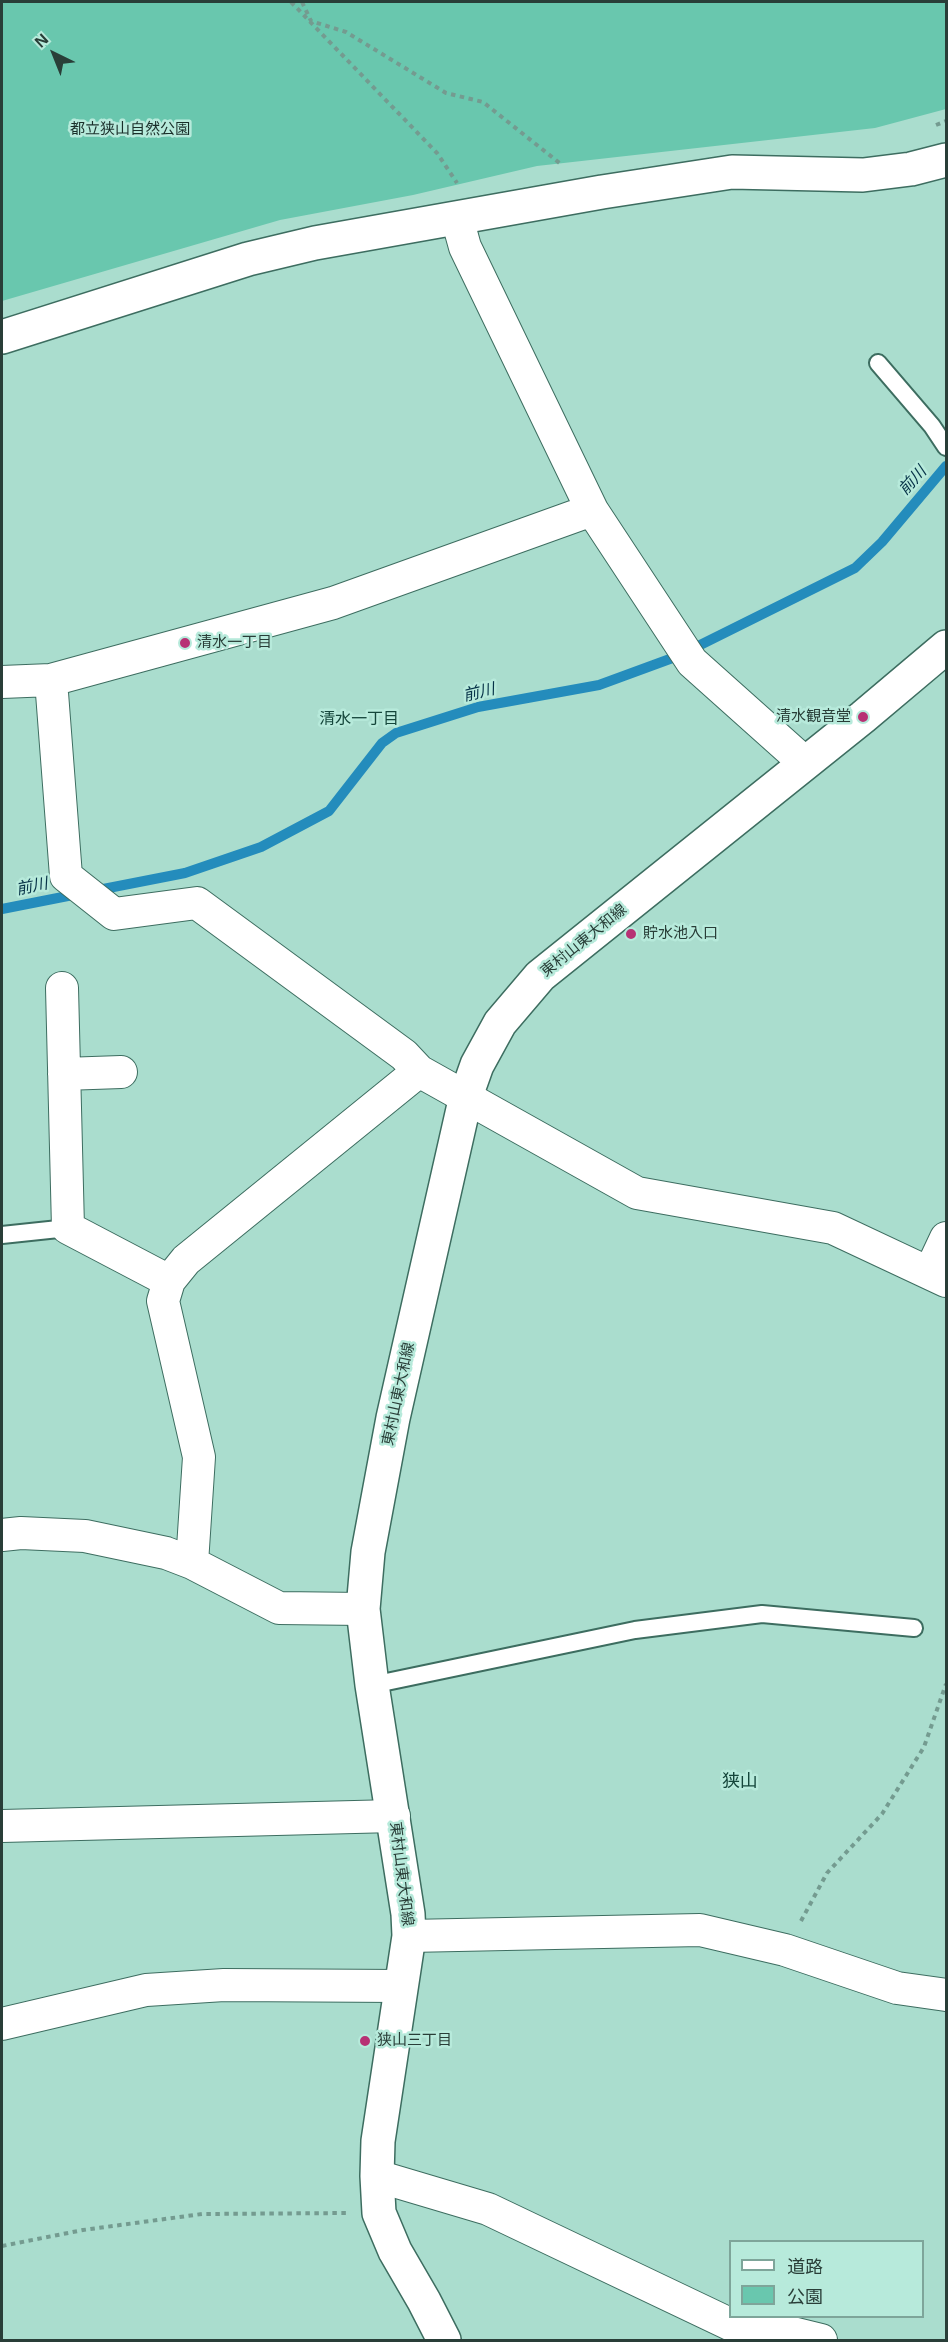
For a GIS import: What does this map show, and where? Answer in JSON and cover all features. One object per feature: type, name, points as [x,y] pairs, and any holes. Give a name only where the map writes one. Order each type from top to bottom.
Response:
[{"type":"main road","points":[[2,337],[248,259],[315,243],[602,192],[732,172],[863,175],[911,169],[946,160]]},
{"type":"main road","name":"東村山東大和線","points":[[444,2340],[395,2251],[379,2212],[378,2141],[409,1936],[394,1816],[372,1686],[363,1609],[368,1552],[393,1418],[466,1096],[477,1065],[500,1023],[540,976],[946,647]]},
{"type":"street","points":[[458,218],[465,247],[592,510],[692,662],[805,763]]},
{"type":"street","points":[[2,682],[51,680],[333,603],[592,510]]},
{"type":"street","points":[[51,680],[66,876],[114,914],[197,903],[404,1055],[419,1071],[637,1193],[833,1228],[938,1276],[946,1238]]},
{"type":"street","points":[[62,988],[68,1228],[169,1281]]},
{"type":"street","points":[[192,1563],[199,1457],[164,1301],[169,1281],[186,1260],[419,1071]]},
{"type":"street","points":[[64,1074],[121,1072]]},
{"type":"street","points":[[2,1535],[21,1533],[85,1536],[166,1553],[192,1563],[279,1608],[363,1609]]},
{"type":"street","points":[[2,1826],[394,1816]]},
{"type":"street","points":[[409,1936],[700,1930],[784,1950],[897,1988],[946,1995]]},
{"type":"street","points":[[2,2024],[146,1990],[224,1985],[401,1986]]},
{"type":"street","points":[[377,2176],[488,2209],[738,2328],[768,2327],[822,2340]]},
{"type":"lane","points":[[878,363],[932,426],[946,447]]},
{"type":"lane","points":[[2,1235],[68,1228]]},
{"type":"lane","points":[[372,1686],[635,1630],[762,1614],[914,1628]]},
{"type":"path","points":[[291,2],[437,153],[458,184]]},
{"type":"path","points":[[302,2],[311,21],[346,32],[446,93],[483,102],[563,166]]},
{"type":"path","points":[[784,1950],[827,1873],[882,1815],[924,1747],[946,1684]]},
{"type":"path","points":[[2,2246],[83,2230],[202,2214],[379,2212]]},
{"type":"green space","name":"都立狭山自然公園","points":[[2,2],[946,2],[946,109],[875,128],[537,166],[413,195],[280,220],[2,301]]},
{"type":"waterway","name":"前川","points":[[93,891],[185,873],[261,847],[329,811],[382,743],[396,733],[478,707],[599,685],[678,656],[855,568],[882,542],[946,466]]},
{"type":"waterway","name":"前川","points":[[2,909],[78,894]]},
{"type":"place","name":"清水一丁目","points":[[185,643]]},
{"type":"place","name":"清水観音堂","points":[[863,717]]},
{"type":"place","name":"貯水池入口","points":[[631,934]]},
{"type":"place","name":"狭山三丁目","points":[[365,2041]]},
{"type":"district","name":"清水一丁目","points":[[359,720]]},
{"type":"district","name":"狭山","points":[[740,1782]]}]
